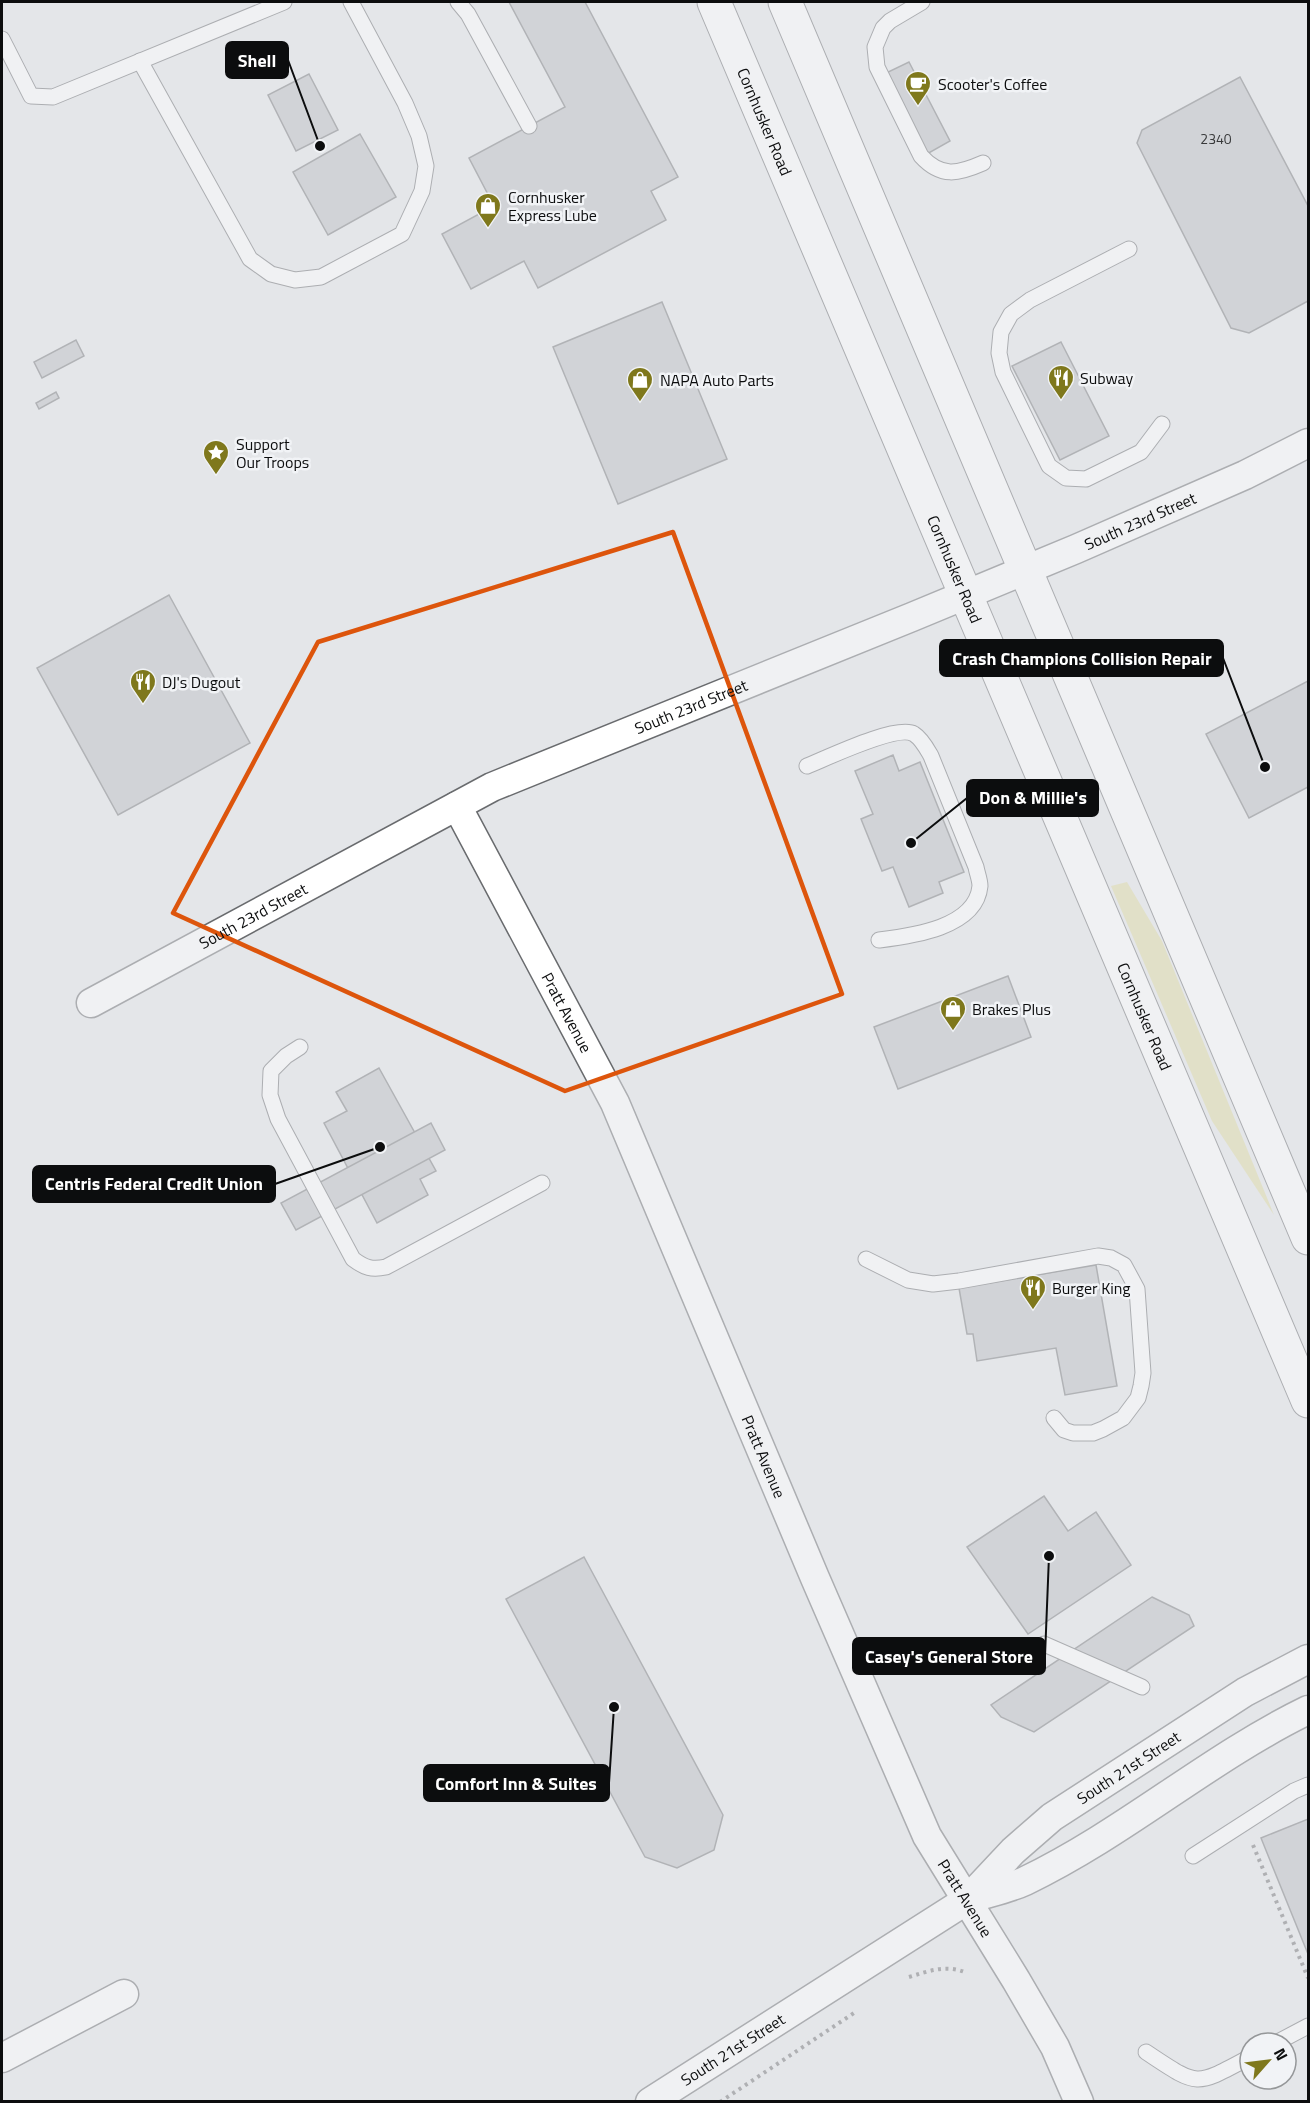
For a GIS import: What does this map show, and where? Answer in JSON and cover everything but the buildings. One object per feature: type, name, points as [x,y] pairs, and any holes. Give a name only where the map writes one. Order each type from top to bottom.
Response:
[{"type":"main road","name":"Cornhusker Road","points":[[714,2],[1308,1401]]},
{"type":"main road","points":[[785,2],[1308,1238]]},
{"type":"street","name":"South 23rd Street","points":[[91,1003],[492,787],[966,595],[1245,475],[1308,443]]},
{"type":"street","name":"Pratt Avenue","points":[[457,806],[615,1103],[815,1578],[927,1836],[1055,2048],[1079,2102]]},
{"type":"street","name":"South 21st Street","points":[[650,2102],[967,1900],[1013,1851],[1052,1817],[1245,1692],[1308,1659]]},
{"type":"street","name":"South 21st Street","points":[[967,1900],[1024,1882],[1071,1856],[1245,1746],[1308,1710]]},
{"type":"street","points":[[2,2058],[124,1994]]},
{"type":"lane","points":[[2,39],[31,96],[53,97],[284,2]]},
{"type":"lane","points":[[140,61],[250,259],[271,274],[295,280],[321,277],[402,234],[422,191],[426,166],[419,136],[405,103],[351,2]]},
{"type":"lane","points":[[458,2],[468,14],[529,126]]},
{"type":"lane","points":[[922,2],[905,10],[883,28],[875,47],[878,67],[921,156],[932,166],[951,173],[983,163]]},
{"type":"lane","points":[[1129,249],[1030,300],[1011,314],[1001,332],[999,353],[1003,372],[1049,466],[1066,478],[1086,479],[1141,452],[1162,424]]},
{"type":"lane","points":[[807,766],[885,735],[899,732],[913,733],[932,756],[976,867],[980,884],[976,900],[960,917],[919,935],[879,940]]},
{"type":"lane","points":[[300,1047],[286,1056],[271,1071],[270,1095],[278,1119],[353,1259],[362,1266],[374,1270],[386,1267],[542,1183]]},
{"type":"lane","points":[[866,1259],[908,1280],[933,1284],[1098,1256],[1111,1258],[1124,1266],[1137,1289],[1143,1373],[1138,1398],[1123,1418],[1114,1425],[1093,1433],[1073,1433],[1064,1430],[1054,1418]]},
{"type":"lane","points":[[1044,1644],[1142,1687]]},
{"type":"lane","points":[[1193,1856],[1294,1791],[1308,1785]]},
{"type":"lane","points":[[1146,2052],[1184,2077],[1198,2080],[1214,2076],[1238,2063]]},
{"type":"path","points":[[1241,1825],[1253,1844],[1308,1978]]},
{"type":"path","points":[[899,1983],[909,1977],[943,1968],[955,1968],[967,1973]]},
{"type":"path","points":[[720,2102],[859,2009]]},
{"type":"highlighted area","points":[[673,532],[842,994],[565,1091],[173,913],[318,642]]},
{"type":"shaded area","points":[[1127,882],[1162,941],[1274,1215],[1212,1121],[1111,886]]},
{"type":"place","name":"Scooter's Coffee","points":[[918,107]]},
{"type":"place","name":"Shell","points":[[320,146]]},
{"type":"place","name":"Cornhusker Express Lube","points":[[488,229]]},
{"type":"place","name":"Subway","points":[[1061,401]]},
{"type":"place","name":"NAPA Auto Parts","points":[[640,403]]},
{"type":"place","name":"Support Our Troops","points":[[216,476]]},
{"type":"place","name":"DJ's Dugout","points":[[143,705]]},
{"type":"place","name":"Crash Champions Collision Repair","points":[[1265,767]]},
{"type":"place","name":"Don & Millie's","points":[[911,843]]},
{"type":"place","name":"Brakes Plus","points":[[953,1032]]},
{"type":"place","name":"Centris Federal Credit Union","points":[[380,1147]]},
{"type":"place","name":"Burger King","points":[[1033,1311]]},
{"type":"place","name":"Casey's General Store","points":[[1049,1556]]},
{"type":"place","name":"Comfort Inn & Suites","points":[[614,1707]]}]
